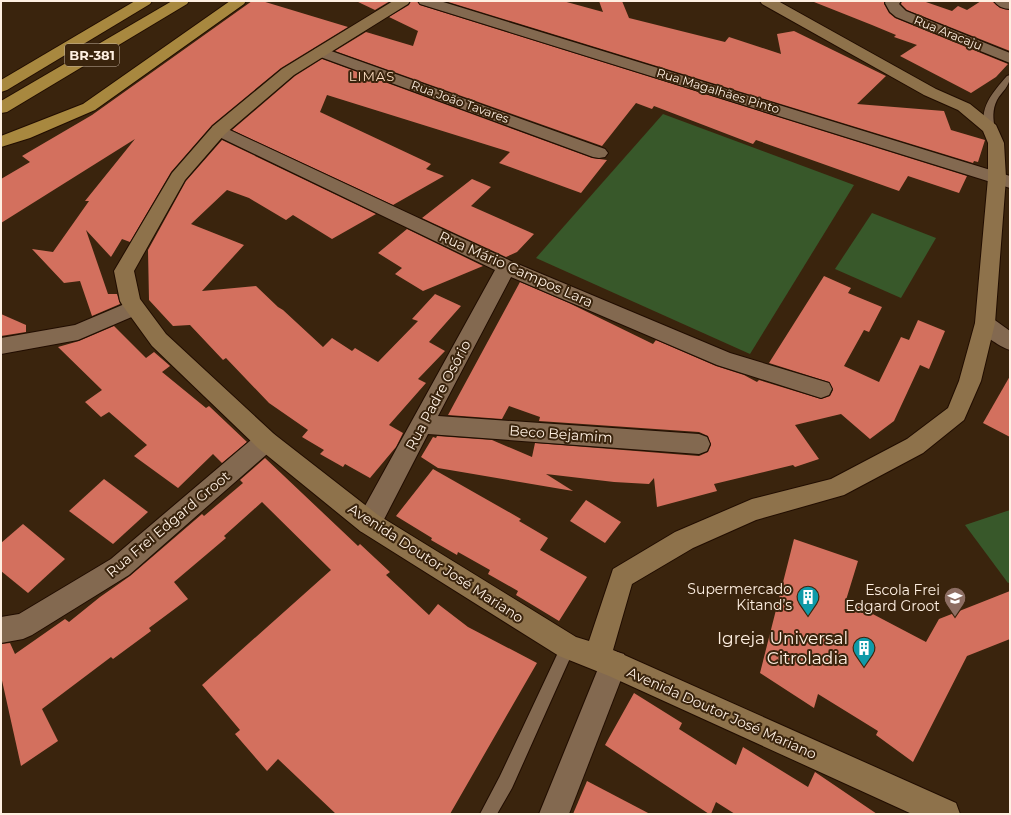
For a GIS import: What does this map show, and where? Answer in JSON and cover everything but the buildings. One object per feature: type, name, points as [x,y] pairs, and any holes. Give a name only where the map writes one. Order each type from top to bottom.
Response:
[{"type":"highway","name":"BR-381","points":[[1,87],[144,1]]},
{"type":"highway","name":"BR-381","points":[[1,108],[182,1]]},
{"type":"highway","points":[[1,142],[89,107],[240,1]]},
{"type":"street","name":"Avenida Doutor José Mariano","points":[[403,1],[288,72],[219,130],[178,177],[124,271],[130,301],[134,308],[159,340],[266,441],[369,523],[568,647],[606,661],[945,814]]},
{"type":"street","name":"Rua Magalhães Pinto","points":[[425,1],[1004,180]]},
{"type":"street","points":[[554,814],[606,661],[622,577],[684,540],[752,510],[836,488],[915,446],[956,414],[970,381],[985,323],[1004,180],[996,143],[990,130],[964,107],[930,92],[767,1]]},
{"type":"street","name":"Rua Aracaju","points":[[894,1],[892,3],[901,14],[1010,58]]},
{"type":"street","name":"Rua João Tavares","points":[[320,52],[599,152]]},
{"type":"street","name":"Rua Mário Campos Lara","points":[[219,130],[506,267],[724,359],[821,389]]},
{"type":"street","name":"Rua Padre Osório","points":[[369,523],[506,267]]},
{"type":"street","points":[[1,346],[78,332],[134,308]]},
{"type":"street","points":[[985,323],[1010,342]]},
{"type":"street","name":"Beco Bejamim","points":[[423,424],[700,444]]},
{"type":"street","name":"Rua Frei Edgard Groot","points":[[1,630],[23,626],[120,567],[266,441]]},
{"type":"lane","points":[[990,130],[988,118],[991,100],[1010,78]]},
{"type":"lane","points":[[488,814],[506,782],[568,647]]},
{"type":"green space","points":[[663,114],[854,185],[750,354],[536,258]]},
{"type":"green space","points":[[872,213],[936,238],[901,298],[835,269]]},
{"type":"green space","points":[[1010,510],[1010,582],[1008,583],[965,525]]},
{"type":"place","name":"Supermercado Kitand’s","points":[[808,616]]},
{"type":"place","name":"Escola Frei Edgard Groot","points":[[955,618]]},
{"type":"place","name":"Igreja Universal Citroladia","points":[[864,668]]},
{"type":"district","name":"LIMAS","points":[[372,76]]}]
